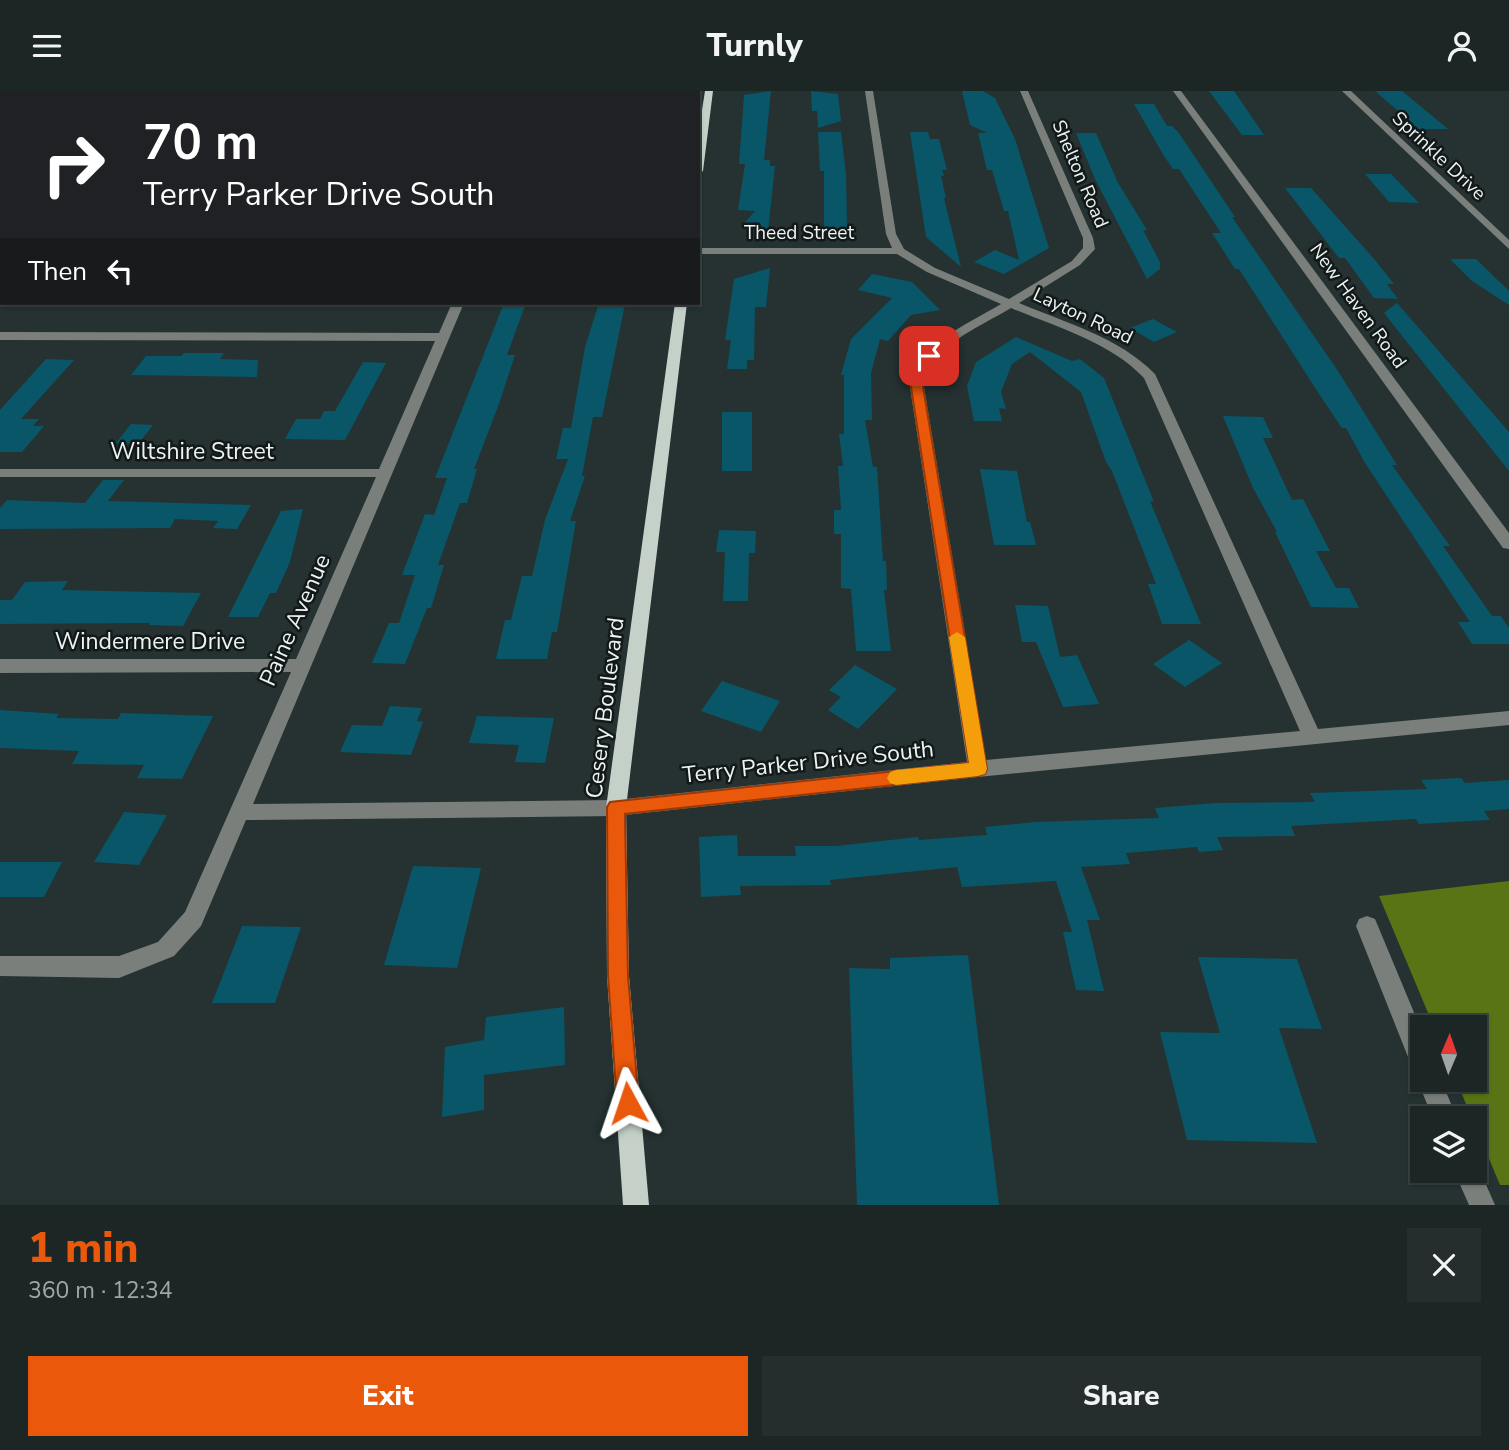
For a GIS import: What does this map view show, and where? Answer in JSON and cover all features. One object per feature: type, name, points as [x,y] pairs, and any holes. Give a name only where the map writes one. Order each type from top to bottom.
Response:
[{"type":"main road","points":[[700,156],[709,91]]},
{"type":"main road","name":"Cesery Boulevard","points":[[636,1205],[618,976],[616,807],[681,305]]},
{"type":"street","points":[[869,91],[891,234],[899,251]]},
{"type":"street","name":"Shelton Road","points":[[978,769],[917,387],[919,372],[935,351],[1076,263],[1089,249],[1088,238],[1024,91]]},
{"type":"street","name":"New Haven Road","points":[[1177,91],[1509,544]]},
{"type":"street","name":"Sprinkle Drive","points":[[1346,91],[1509,246]]},
{"type":"street","name":"Theed Street","points":[[700,251],[899,251]]},
{"type":"street","name":"Layton Road","points":[[899,251],[931,270],[1113,347],[1135,361],[1150,377],[1312,738]]},
{"type":"street","name":"Paine Avenue","points":[[0,966],[118,967],[166,949],[193,919],[457,305]]},
{"type":"street","points":[[0,337],[443,337]]},
{"type":"street","name":"Wiltshire Street","points":[[0,473],[384,473]]},
{"type":"street","name":"Windermere Drive","points":[[0,666],[300,665]]},
{"type":"street","name":"Terry Parker Drive South","points":[[237,812],[577,810],[1509,717]]},
{"type":"street","points":[[1367,926],[1410,1032]]},
{"type":"street","points":[[1472,1183],[1482,1205]]},
{"type":"green space","points":[[1509,881],[1509,1185],[1500,1185],[1487,1154],[1487,1106],[1467,1106],[1461,1092],[1488,1092],[1488,1015],[1429,1015],[1379,896]]},
{"type":"building","points":[[771,91],[764,160],[770,160],[770,166],[775,166],[768,232],[741,227],[755,211],[738,210],[745,164],[739,164],[744,95]]},
{"type":"building","points":[[811,91],[838,94],[841,121],[818,128],[817,111],[812,111]]},
{"type":"building","points":[[962,91],[983,91],[995,98],[1015,139],[1049,248],[1004,274],[974,262],[995,250],[1019,260],[1008,211],[1004,211],[992,170],[987,170],[978,133],[987,133],[970,125]]},
{"type":"building","points":[[1209,91],[1234,91],[1264,135],[1242,135]]},
{"type":"building","points":[[1375,91],[1402,91],[1448,129],[1419,129]]},
{"type":"building","points":[[1134,104],[1154,104],[1167,126],[1172,126],[1179,133],[1235,217],[1232,217],[1338,371],[1397,465],[1392,465],[1450,546],[1443,546],[1492,616],[1501,616],[1509,628],[1509,644],[1472,644],[1458,622],[1470,622],[1365,463],[1346,428],[1342,428],[1319,394],[1239,269],[1235,269],[1212,233],[1221,233],[1179,169],[1173,169],[1164,156]]},
{"type":"building","points":[[818,132],[841,132],[846,174],[847,227],[824,232],[824,171],[820,171]]},
{"type":"building","points":[[910,132],[928,132],[930,139],[939,139],[947,170],[942,170],[944,176],[941,176],[944,198],[961,267],[926,237]]},
{"type":"building","points":[[1076,133],[1096,133],[1118,183],[1147,230],[1143,230],[1160,262],[1160,269],[1147,279],[1095,179]]},
{"type":"building","points":[[1365,174],[1391,174],[1419,203],[1389,202]]},
{"type":"building","points":[[1285,188],[1311,188],[1394,284],[1387,284],[1398,299],[1374,298],[1345,258],[1339,258]]},
{"type":"building","points":[[1450,259],[1476,259],[1509,291],[1509,305],[1472,281]]},
{"type":"building","points":[[770,268],[766,307],[755,307],[754,360],[747,360],[747,369],[727,369],[731,340],[725,340],[734,279]]},
{"type":"building","points":[[872,274],[912,282],[940,310],[911,315],[888,341],[880,339],[871,373],[872,420],[865,420],[873,467],[877,467],[883,561],[886,561],[887,590],[884,590],[891,651],[856,651],[851,589],[841,588],[841,534],[834,534],[834,510],[841,510],[838,466],[843,466],[839,434],[844,434],[844,375],[841,375],[851,339],[892,298],[858,290]]},
{"type":"building","points":[[1397,303],[1509,432],[1509,471],[1384,313]]},
{"type":"building","points":[[503,305],[525,305],[507,355],[515,355],[474,469],[477,469],[467,503],[460,503],[438,565],[444,565],[431,608],[427,608],[405,664],[372,663],[389,623],[399,623],[415,575],[402,575],[425,514],[434,515],[447,478],[435,478]]},
{"type":"building","points":[[598,305],[625,305],[602,417],[593,417],[582,476],[585,476],[570,521],[576,521],[557,632],[552,632],[547,659],[496,659],[505,620],[511,620],[522,576],[532,576],[545,520],[568,459],[556,459],[563,428],[571,428],[585,347]]},
{"type":"building","points":[[1153,319],[1177,332],[1154,342],[1130,328]]},
{"type":"building","points":[[1016,337],[1072,361],[1080,359],[1104,378],[1154,502],[1150,501],[1201,624],[1162,624],[1148,584],[1156,584],[1112,471],[1106,462],[1081,392],[1030,352],[1012,364],[1001,392],[1006,409],[999,408],[1002,421],[974,421],[967,386],[976,362]]},
{"type":"building","points":[[184,353],[224,353],[220,359],[258,360],[257,377],[131,375],[146,356],[181,356]]},
{"type":"building","points":[[46,359],[74,360],[21,419],[39,419],[33,426],[44,426],[22,452],[0,452],[0,410]]},
{"type":"building","points":[[363,362],[386,363],[345,440],[285,439],[296,419],[320,419],[324,411],[335,411]]},
{"type":"building","points":[[722,412],[752,412],[752,471],[722,471]]},
{"type":"building","points":[[1223,416],[1263,417],[1273,438],[1263,438],[1292,500],[1303,499],[1330,551],[1316,551],[1336,588],[1349,588],[1359,608],[1311,607],[1277,532],[1253,488]]},
{"type":"building","points":[[131,424],[153,425],[138,444],[116,443]]},
{"type":"building","points":[[980,469],[1017,471],[1027,522],[1030,522],[1036,545],[994,545]]},
{"type":"building","points":[[103,480],[124,480],[108,501],[251,505],[237,529],[213,528],[218,521],[175,519],[170,528],[0,529],[0,508],[7,500],[85,503]]},
{"type":"building","points":[[303,509],[290,562],[276,593],[270,593],[258,617],[228,617],[281,511]]},
{"type":"building","points":[[719,530],[756,531],[755,553],[749,553],[748,601],[723,601],[725,552],[716,552]]},
{"type":"building","points":[[68,581],[62,590],[201,593],[183,626],[149,625],[150,623],[0,624],[0,600],[12,600],[25,582]]},
{"type":"building","points":[[1015,605],[1048,606],[1060,657],[1077,655],[1099,704],[1063,707],[1036,642],[1022,642]]},
{"type":"building","points":[[1189,640],[1222,663],[1185,687],[1153,664]]},
{"type":"building","points":[[855,665],[897,689],[858,729],[828,710],[841,697],[829,690]]},
{"type":"building","points":[[722,681],[780,701],[761,732],[701,711]]},
{"type":"building","points":[[390,706],[422,708],[417,721],[423,722],[411,755],[340,752],[352,725],[382,726]]},
{"type":"building","points":[[0,710],[59,714],[56,718],[118,719],[121,713],[213,716],[182,779],[137,778],[144,765],[72,764],[79,751],[0,748]]},
{"type":"building","points":[[477,716],[554,718],[545,763],[515,762],[519,745],[469,743]]},
{"type":"building","points":[[1461,778],[1465,783],[1509,780],[1509,809],[1484,811],[1490,820],[1419,824],[1416,819],[1291,826],[1295,836],[1217,837],[1223,850],[1199,852],[1197,847],[1126,853],[1130,864],[1081,867],[1100,920],[1087,920],[1104,991],[1076,990],[1063,932],[1072,932],[1056,881],[962,887],[957,867],[830,880],[831,885],[740,886],[741,895],[701,897],[699,837],[737,835],[738,856],[796,856],[795,846],[836,846],[918,837],[919,840],[987,835],[985,827],[1035,822],[1159,818],[1155,808],[1215,803],[1315,802],[1310,793],[1427,789],[1421,780]]},
{"type":"building","points":[[124,812],[167,815],[139,865],[94,862]]},
{"type":"building","points":[[0,862],[62,862],[44,897],[0,897]]},
{"type":"building","points":[[413,866],[481,868],[457,968],[384,965]]},
{"type":"building","points":[[242,926],[301,927],[275,1003],[212,1003]]},
{"type":"building","points":[[968,955],[999,1205],[857,1205],[849,968],[890,969],[890,958]]},
{"type":"building","points":[[1198,957],[1297,959],[1322,1029],[1279,1028],[1317,1143],[1187,1140],[1160,1032],[1220,1033]]},
{"type":"building","points":[[564,1007],[565,1065],[484,1075],[484,1110],[442,1117],[445,1047],[484,1040],[486,1017]]},
{"type":"slow traffic","points":[[896,778],[978,769],[957,637]]},
{"type":"route","points":[[628,1103],[618,976],[616,807],[978,769],[917,387],[919,372],[929,356]]}]
